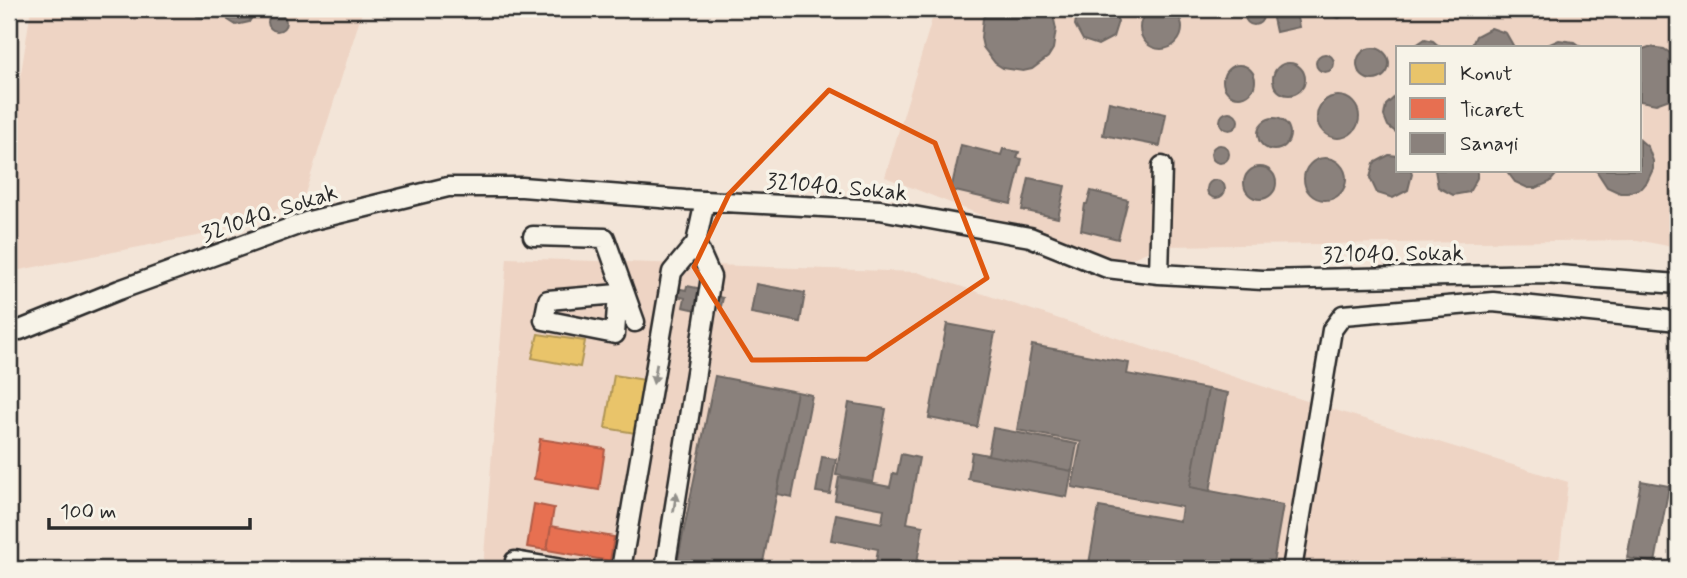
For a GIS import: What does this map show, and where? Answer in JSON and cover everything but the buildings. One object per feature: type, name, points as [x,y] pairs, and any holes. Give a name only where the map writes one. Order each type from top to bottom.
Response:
[{"type":"street","points":[[1159,274],[1162,166]]},
{"type":"street","name":"321040. Sokak","points":[[9,330],[20,330],[119,290],[309,221],[448,187],[522,187],[705,201],[880,210],[1030,237],[1107,268],[1159,274],[1263,280],[1545,274],[1678,284]]},
{"type":"street","points":[[621,569],[672,272],[696,243],[705,201]]},
{"type":"street","points":[[533,236],[605,238],[635,322]]},
{"type":"street","points":[[665,569],[711,276],[696,243]]},
{"type":"street","points":[[1292,569],[1332,330],[1343,315],[1493,302],[1678,321]]},
{"type":"street","points":[[616,319],[663,326]]},
{"type":"street","points":[[515,569],[515,561],[562,569]]},
{"type":"highlighted area","points":[[829,90],[935,143],[987,278],[867,359],[752,360],[694,267],[729,194]]},
{"type":"shaded area","points":[[31,9],[363,9],[303,200],[207,234],[9,272],[9,151]]},
{"type":"shaded area","points":[[935,9],[1678,9],[1678,248],[1637,240],[1161,246],[1112,267],[885,177]]},
{"type":"shaded area","points":[[507,258],[917,272],[1319,405],[1568,482],[1558,569],[483,569]]}]
